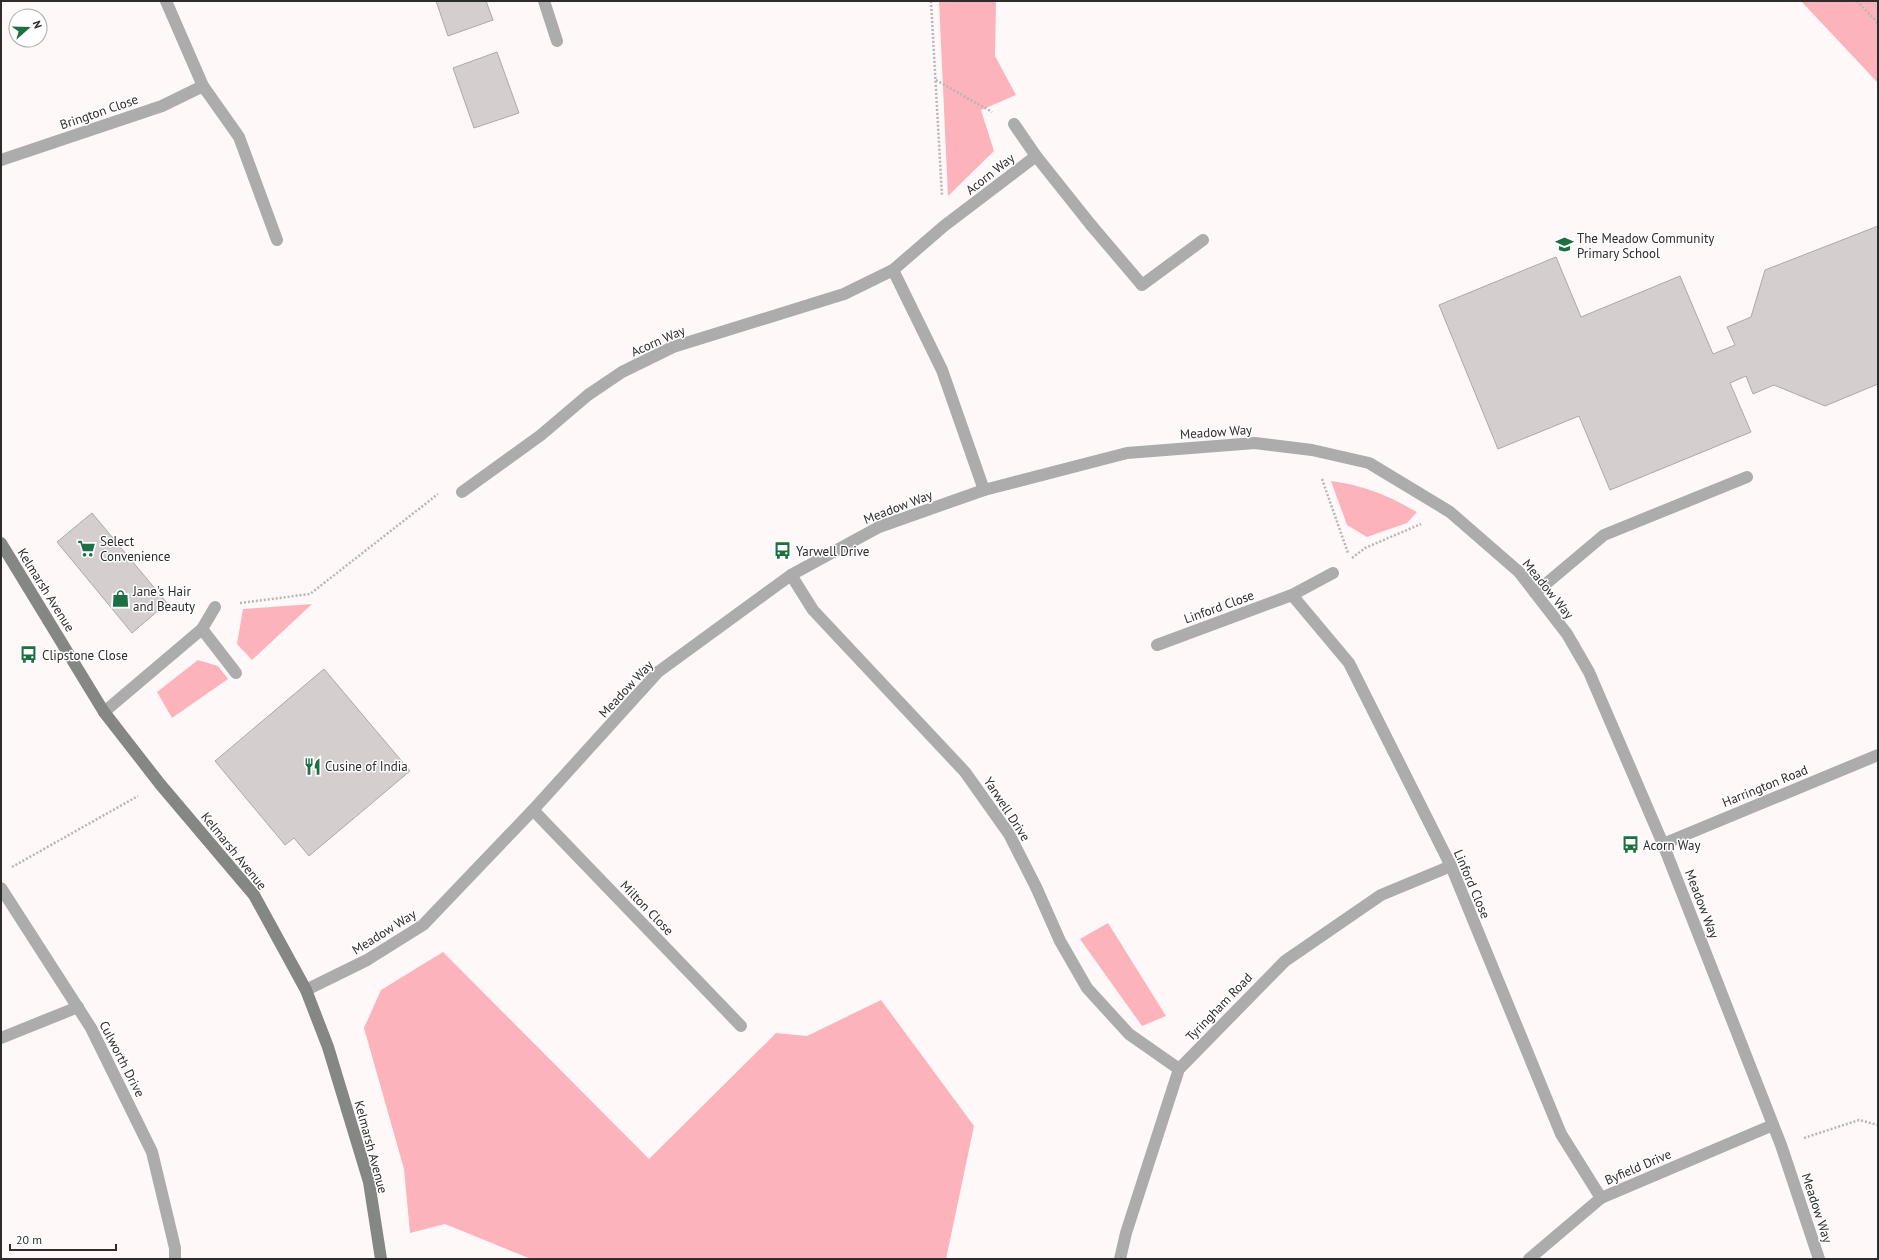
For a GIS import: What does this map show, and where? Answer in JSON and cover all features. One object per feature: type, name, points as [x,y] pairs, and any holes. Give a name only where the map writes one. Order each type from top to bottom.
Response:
[{"type":"street","points":[[166,1],[203,86],[239,137],[277,240]]},
{"type":"street","points":[[544,1],[557,41]]},
{"type":"street","name":"Brington Close","points":[[1,160],[162,106],[203,86]]},
{"type":"street","points":[[1014,124],[1036,156]]},
{"type":"street","name":"Acorn Way","points":[[462,492],[541,435],[588,395],[622,372],[673,347],[844,294],[893,270],[944,226],[1036,156],[1091,225],[1142,285],[1203,240]]},
{"type":"street","points":[[893,270],[942,370],[984,490]]},
{"type":"street","name":"Meadow Way","points":[[306,990],[368,960],[423,925],[533,810],[658,672],[791,575],[879,527],[984,490],[1127,453],[1255,443],[1312,450],[1369,463],[1450,512],[1519,572],[1567,634],[1589,672],[1663,844],[1781,1145],[1819,1259]]},
{"type":"street","points":[[1536,593],[1604,535],[1747,477]]},
{"type":"street","name":"Kelmarsh Avenue","points":[[1,544],[104,712],[160,784],[254,895],[306,990],[328,1046],[369,1182],[381,1259]]},
{"type":"street","name":"Linford Close","points":[[1157,646],[1292,595],[1334,573]]},
{"type":"street","name":"Yarwell Drive","points":[[791,575],[813,610],[965,772],[1008,834],[1036,887],[1060,941],[1087,988],[1129,1034],[1179,1069]]},
{"type":"street","name":"Linford Close","points":[[1292,595],[1349,663],[1451,866],[1561,1134],[1601,1198]]},
{"type":"street","points":[[104,712],[202,629],[216,607]]},
{"type":"street","points":[[202,629],[236,673]]},
{"type":"street","name":"Harrington Road","points":[[1663,844],[1878,755]]},
{"type":"street","name":"Milton Close","points":[[533,810],[741,1026]]},
{"type":"street","name":"Tyringham Road","points":[[1120,1259],[1126,1233],[1179,1069],[1285,961],[1381,895],[1451,866]]},
{"type":"street","name":"Culworth Drive","points":[[1,888],[92,1028],[152,1152],[175,1248],[175,1259]]},
{"type":"street","points":[[1,1038],[78,1007]]},
{"type":"street","name":"Byfield Drive","points":[[1529,1259],[1601,1198],[1773,1125]]},
{"type":"path","points":[[931,1],[944,226]]},
{"type":"path","points":[[1857,1],[1878,23]]},
{"type":"path","points":[[936,80],[1014,124]]},
{"type":"path","points":[[1312,450],[1350,559],[1365,548],[1450,512]]},
{"type":"path","points":[[216,607],[310,594],[441,492],[462,492]]},
{"type":"path","points":[[8,869],[160,784]]},
{"type":"path","points":[[1781,1145],[1859,1120],[1878,1125]]},
{"type":"shaded area","points":[[939,1],[996,1],[995,56],[1016,95],[981,110],[994,151],[948,196]]},
{"type":"shaded area","points":[[1801,1],[1878,1],[1878,83]]},
{"type":"shaded area","points":[[1331,481],[1376,492],[1417,512],[1407,523],[1367,537],[1347,525]]},
{"type":"shaded area","points":[[312,604],[252,660],[237,644],[243,609]]},
{"type":"shaded area","points":[[198,660],[218,666],[228,679],[172,718],[157,692]]},
{"type":"shaded area","points":[[1108,923],[1166,1016],[1142,1026],[1080,939]]},
{"type":"shaded area","points":[[443,952],[649,1159],[776,1033],[807,1036],[881,1000],[974,1126],[946,1259],[531,1259],[445,1224],[410,1233],[404,1169],[364,1028],[381,990]]},
{"type":"building","points":[[436,1],[486,1],[493,20],[448,36]]},
{"type":"building","points":[[497,52],[519,113],[474,128],[453,68]]},
{"type":"building","points":[[1878,226],[1878,384],[1825,406],[1774,385],[1753,394],[1746,376],[1730,383],[1751,432],[1610,490],[1579,416],[1498,449],[1439,305],[1556,257],[1581,317],[1680,276],[1713,354],[1735,345],[1727,327],[1751,317],[1765,270]]},
{"type":"building","points":[[92,513],[167,603],[132,633],[57,542]]},
{"type":"building","name":"Cusine of India","points":[[324,669],[410,771],[309,856],[294,838],[285,845],[215,761]]},
{"type":"place","name":"The Meadow Community Primary School","points":[[1564,245]]},
{"type":"place","name":"Select Convenience","points":[[87,548]]},
{"type":"place","name":"Yarwell Drive","points":[[783,551]]},
{"type":"place","name":"Jane's Hair and Beauty","points":[[120,598]]},
{"type":"place","name":"Clipstone Close","points":[[29,655]]},
{"type":"place","name":"Cusine of India","points":[[312,766]]},
{"type":"place","name":"Acorn Way","points":[[1630,845]]}]
